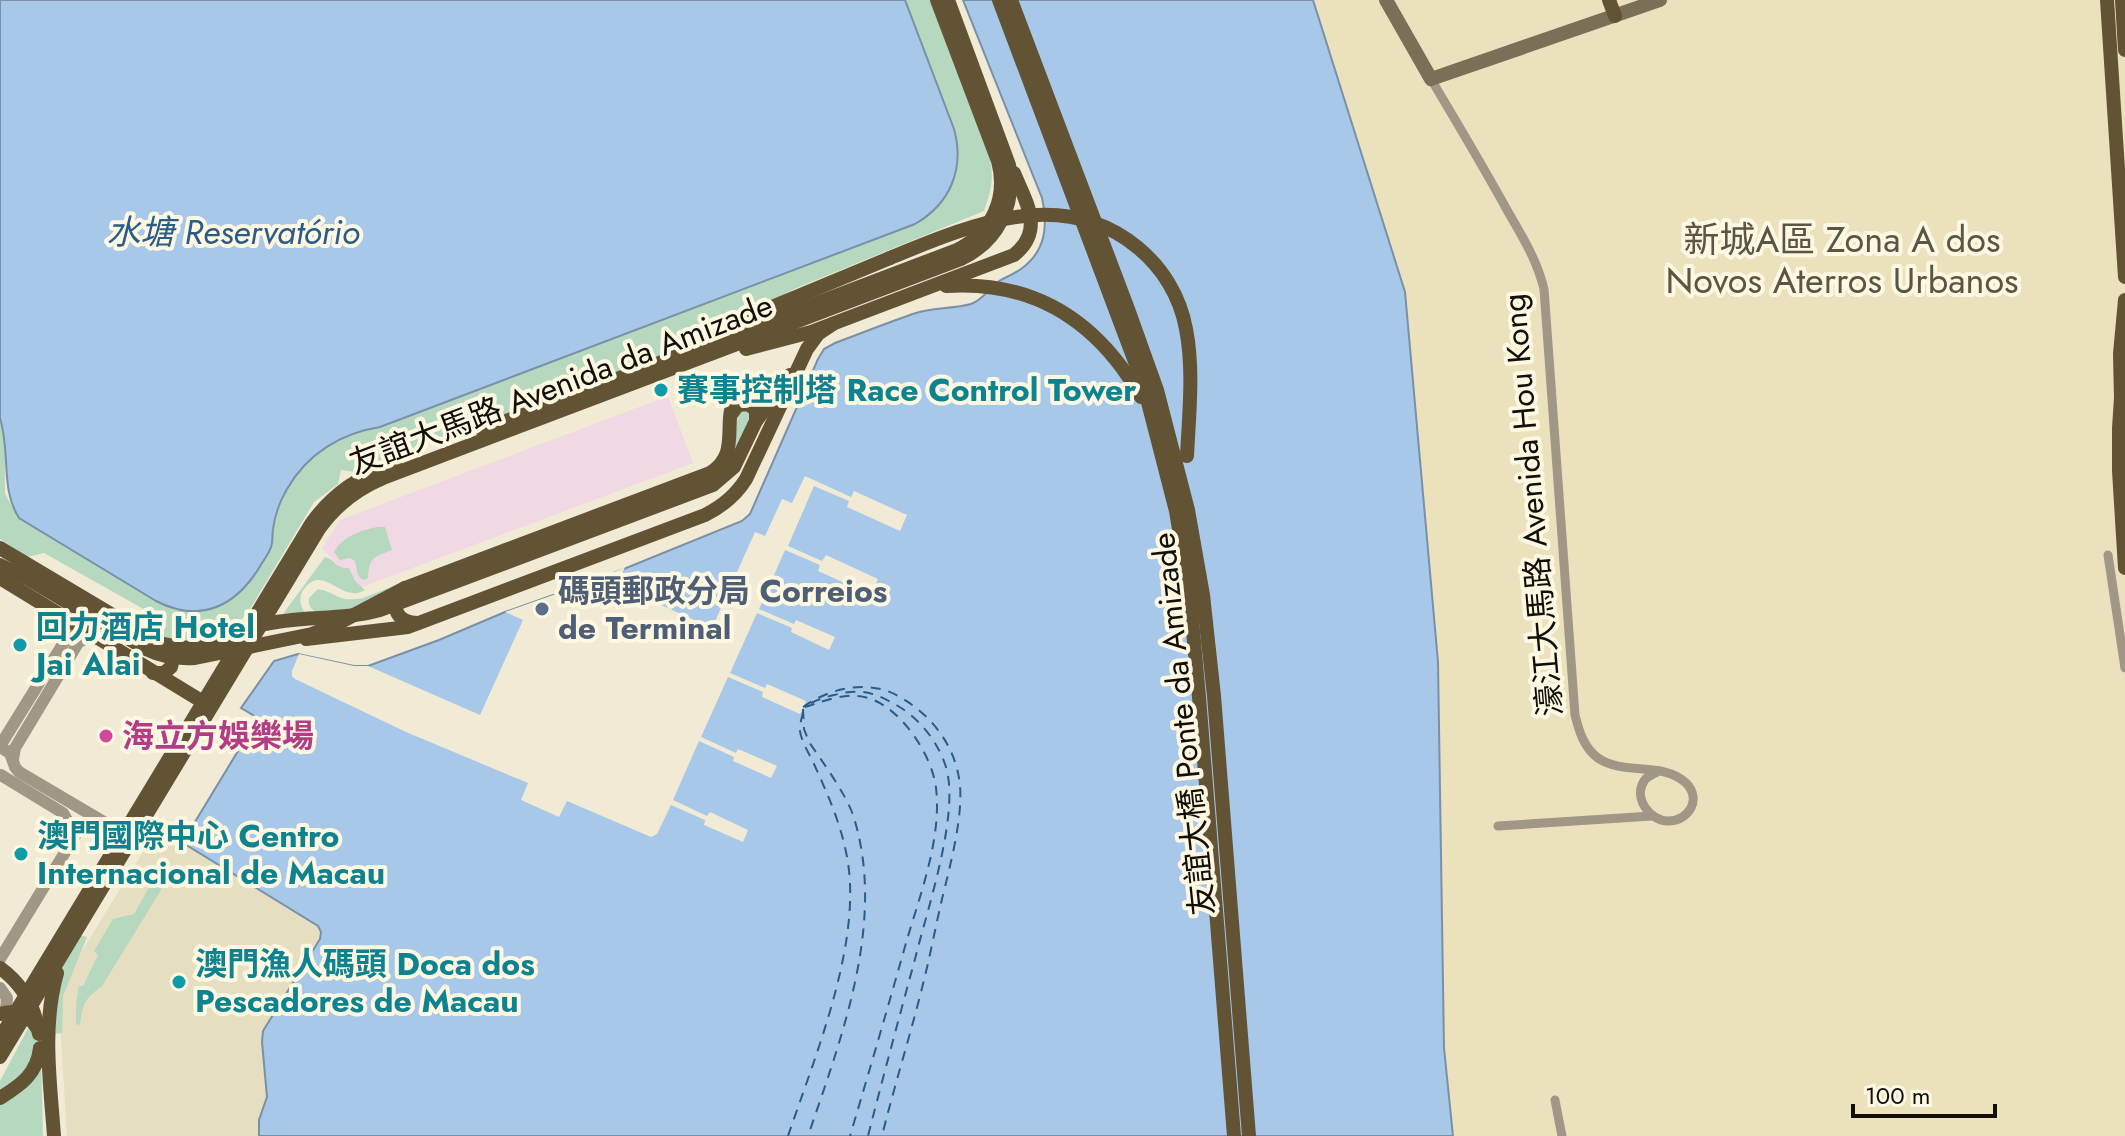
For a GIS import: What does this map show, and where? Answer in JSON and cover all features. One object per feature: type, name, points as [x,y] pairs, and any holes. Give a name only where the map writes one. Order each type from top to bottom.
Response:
[{"type":"main road","name":"友誼大馬路 Avenida da Amizade","points":[[676,362],[957,250],[987,227],[1000,198],[1000,167],[937,0]]},
{"type":"main road","name":"友誼大馬路 Avenida da Amizade","points":[[0,1057],[254,628],[311,524],[335,496],[354,481],[376,470],[961,259],[990,238],[1005,214],[1011,186],[1008,158],[948,0]]},
{"type":"main road","name":"友誼大橋 Ponte da Amizade","points":[[999,0],[1143,383],[1176,511],[1190,598],[1234,1136]]},
{"type":"main road","name":"友誼大橋 Ponte da Amizade","points":[[1011,0],[1157,390],[1188,510],[1203,595],[1214,696],[1249,1136]]},
{"type":"main road","name":"濠江大馬路 Avenida Hou Kong","points":[[1386,0],[1431,79]]},
{"type":"main road","points":[[1609,0],[1615,16]]},
{"type":"main road","points":[[1431,79],[1660,0]]},
{"type":"main road","points":[[2107,0],[2125,277]]},
{"type":"main road","points":[[2122,0],[2125,50]]},
{"type":"main road","points":[[676,362],[811,332],[1009,258],[1024,246],[1031,227],[1031,214],[1008,158]]},
{"type":"main road","points":[[676,362],[772,307],[976,225],[1038,215],[1090,221],[1116,232],[1139,248],[1158,268],[1179,304],[1191,370],[1186,477],[1188,510]]},
{"type":"main road","points":[[929,288],[962,285],[1000,287],[1054,307],[1086,328],[1114,356],[1133,384],[1161,446]]},
{"type":"main road","points":[[2125,300],[2120,354],[2119,471],[2125,568]]},
{"type":"main road","points":[[268,643],[408,627],[712,512],[738,490],[752,466],[770,401],[818,334],[833,324]]},
{"type":"main road","points":[[153,639],[180,648],[195,648],[226,642],[254,628],[307,619],[356,616],[380,610],[713,485],[734,467],[764,422],[779,411],[804,355]]},
{"type":"main road","points":[[0,565],[146,649],[164,656],[195,658],[268,643],[324,630],[405,588],[714,470],[726,455],[736,397],[744,390],[751,389],[761,391],[770,401]]},
{"type":"main road","points":[[2121,398],[2125,430]]},
{"type":"main road","points":[[732,413],[738,405],[748,404],[764,422]]},
{"type":"main road","points":[[0,548],[168,648],[173,658],[168,671],[153,673]]},
{"type":"main road","points":[[0,555],[25,577]]},
{"type":"main road","points":[[0,578],[203,702]]},
{"type":"main road","points":[[405,588],[396,600],[397,613],[406,622],[418,623]]},
{"type":"main road","name":"友誼大馬路 Avenida da Amizade","points":[[0,1038],[203,702],[254,628]]},
{"type":"main road","points":[[48,1133],[48,1029],[53,989],[63,953]]},
{"type":"main road","points":[[0,968],[15,980],[35,1016],[48,1133]]},
{"type":"main road","points":[[2,1014],[27,994]]},
{"type":"main road","points":[[0,1098],[29,1077],[37,1064],[39,1041],[33,1021],[22,1013],[13,1011],[2,1014]]},
{"type":"street","name":"濠江大馬路 Avenida Hou Kong","points":[[1431,79],[1534,259],[1544,289],[1575,715],[1583,740],[1592,753],[1611,765],[1659,771]]},
{"type":"street","points":[[2108,555],[2125,668]]},
{"type":"street","points":[[71,620],[73,628],[0,746],[9,751],[19,772],[124,834]]},
{"type":"street","points":[[0,775],[9,771],[15,748],[78,643],[86,638],[96,638]]},
{"type":"street","points":[[1498,826],[1652,816],[1669,821],[1684,818],[1692,809],[1694,799],[1684,781],[1659,771],[1646,778],[1642,785],[1642,797],[1645,809],[1652,816]]},
{"type":"street","points":[[0,775],[65,815],[72,829],[68,846]]},
{"type":"street","points":[[0,958],[68,846],[84,824],[98,819]]},
{"type":"street","points":[[0,988],[7,998],[2,1014]]},
{"type":"street","points":[[1555,1100],[1562,1136]]},
{"type":"shaded area","points":[[668,396],[693,463],[359,588],[322,548],[340,520]]},
{"type":"shaded area","name":"澳門漁人碼頭 Doca dos Pescadores de Macau","points":[[161,823],[188,846],[318,926],[321,932],[320,939],[263,1031],[267,1097],[259,1120],[259,1136],[67,1136],[60,1024],[62,993],[69,972]]},
{"type":"green space","points":[[905,0],[931,0],[988,149],[992,180],[984,211],[794,289],[715,333],[662,356],[355,472],[341,470],[338,484],[314,502],[247,614],[229,631],[208,642],[185,644],[162,639],[155,618],[140,607],[44,553],[27,557],[0,539],[0,419],[5,448],[5,494],[19,518],[156,601],[177,610],[271,548],[281,503],[291,484],[303,467],[336,441],[915,224],[943,201],[957,141]]},
{"type":"green space","points":[[744,408],[751,410],[753,415],[731,463],[717,478],[379,605],[327,613],[313,610],[310,605],[309,598],[318,589],[343,598],[363,598],[506,542],[510,553],[716,476],[732,455],[737,421]]},
{"type":"green space","points":[[385,527],[392,550],[374,559],[368,578],[363,580],[358,575],[355,561],[350,558],[340,560],[334,552],[347,538]]},
{"type":"green space","points":[[325,557],[341,567],[349,568],[355,581],[365,590],[346,592],[328,582],[316,580],[301,595],[305,613],[283,614]]},
{"type":"green space","points":[[152,872],[160,876],[161,890],[102,986],[86,1002],[78,1025],[76,1004],[79,986],[83,986],[98,955],[94,951],[113,919],[134,914],[152,882],[136,881]]},
{"type":"green space","points":[[79,935],[87,937],[63,996],[62,1033],[51,1034],[64,958]]},
{"type":"green space","points":[[40,1017],[43,1136],[0,1136],[0,1081],[33,1019]]},
{"type":"sand","points":[[1313,0],[2125,0],[2125,1136],[1453,1136],[1444,1048],[1438,662],[1405,292]]},
{"type":"water","name":"水塘 Reservatório","points":[[0,0],[905,0],[954,129],[956,171],[946,196],[915,224],[380,427],[352,434],[326,447],[304,465],[287,489],[276,513],[270,550],[249,582],[227,602],[201,611],[187,611],[156,601],[19,518],[13,507],[0,418]]},
{"type":"water","points":[[963,0],[1313,0],[1405,292],[1438,662],[1444,1048],[1453,1136],[259,1136],[259,1120],[267,1097],[263,1031],[320,939],[321,932],[318,926],[188,846],[184,840],[258,718],[241,708],[274,661],[298,654],[368,666],[742,521],[750,514],[824,349],[916,313],[971,304],[1029,262],[1040,246],[1045,228],[1042,198]]},
{"type":"pier","points":[[805,476],[851,497],[854,491],[907,515],[900,531],[847,507],[849,501],[814,486],[788,546],[822,561],[826,555],[878,579],[871,595],[818,571],[820,565],[785,550],[759,609],[794,624],[796,620],[835,637],[829,650],[791,632],[792,628],[757,613],[730,673],[765,688],[767,684],[806,701],[800,714],[762,697],[763,692],[728,677],[701,737],[736,753],[738,749],[777,766],[771,778],[699,741],[673,800],[707,816],[710,812],[748,830],[743,842],[704,825],[705,820],[671,805],[657,834],[651,837],[567,801],[559,817],[521,800],[528,783],[406,732],[292,676],[299,654],[368,666],[480,715],[523,620],[505,612],[625,567],[617,585],[712,628],[755,532],[765,536],[782,499],[792,503]]},
{"type":"ferry route","points":[[803,707],[838,690],[864,687],[888,691],[911,704],[931,721],[952,753],[959,778],[960,806],[952,855],[920,996],[882,1136]]},
{"type":"ferry route","points":[[811,703],[834,695],[860,692],[882,697],[898,706],[921,724],[933,740],[943,758],[949,787],[949,810],[940,862],[868,1136]]},
{"type":"ferry route","points":[[805,707],[851,696],[872,699],[886,707],[920,744],[936,788],[933,846],[850,1136]]},
{"type":"ferry route","points":[[803,709],[804,729],[809,742],[853,815],[862,855],[865,895],[863,936],[856,977],[808,1136]]},
{"type":"ferry route","points":[[788,1136],[834,998],[848,925],[850,890],[847,857],[838,821],[801,735],[803,712]]},
{"type":"place","name":"賽事控制塔 Race Control Tower","points":[[661,390]]},
{"type":"place","name":"碼頭郵政分局 Correios de Terminal","points":[[542,609]]},
{"type":"place","name":"回力酒店 Hotel Jai Alai","points":[[20,645]]},
{"type":"place","name":"海立方娛樂場","points":[[106,736]]},
{"type":"place","name":"澳門國際中心 Centro Internacional de Macau","points":[[21,854]]},
{"type":"place","name":"澳門漁人碼頭 Doca dos Pescadores de Macau","points":[[179,982]]},
{"type":"district","name":"新城A區 Zona A dos Novos Aterros Urbanos","points":[[1842,260]]}]
